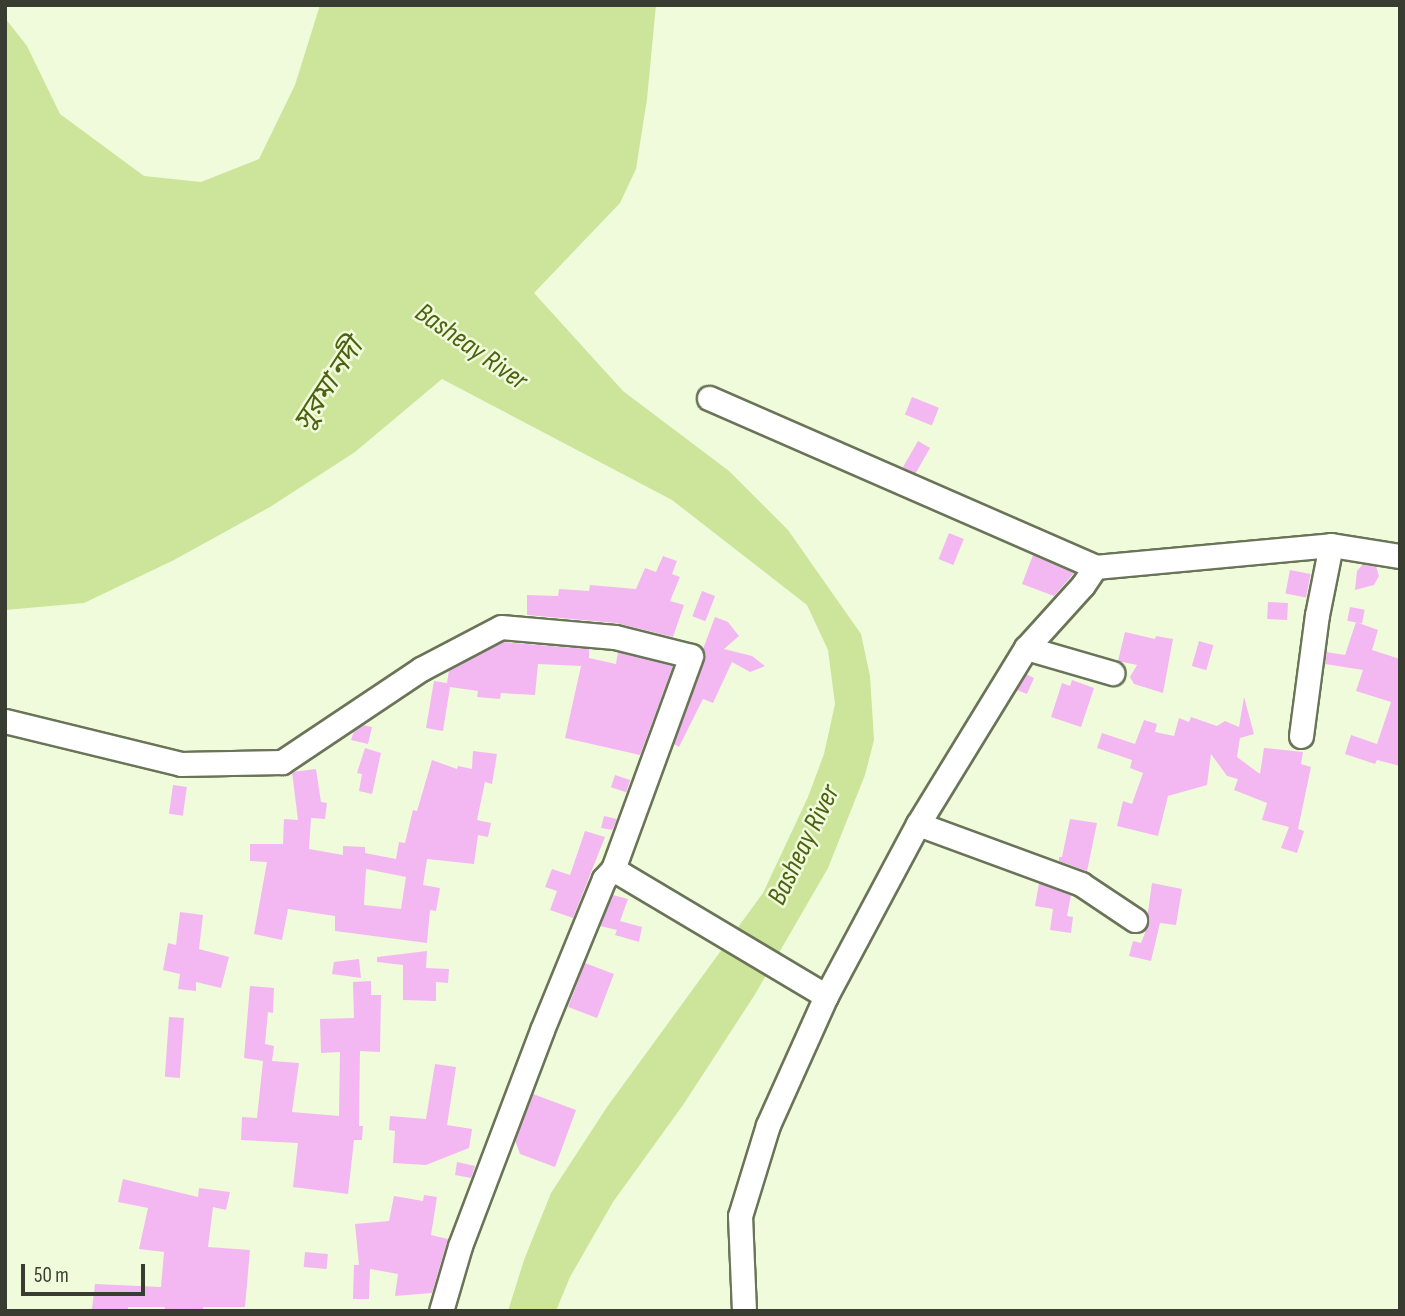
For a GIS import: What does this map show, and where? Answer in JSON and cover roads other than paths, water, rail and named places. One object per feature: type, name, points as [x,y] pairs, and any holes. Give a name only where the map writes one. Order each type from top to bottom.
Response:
[{"type":"street","points":[[709,398],[1095,566],[1331,545],[1400,555]]},
{"type":"street","points":[[1301,736],[1317,615],[1331,545]]},
{"type":"street","points":[[744,1311],[740,1216],[768,1125],[826,996],[918,824],[1026,648],[1083,585],[1095,566]]},
{"type":"street","points":[[5,721],[181,764],[282,762],[421,669],[501,627],[615,637],[691,656],[613,869],[604,879],[542,1030],[460,1246],[442,1311]]},
{"type":"street","points":[[1026,648],[1112,673]]},
{"type":"street","points":[[918,824],[1081,884],[1135,920]]},
{"type":"street","points":[[613,869],[826,996]]},
{"type":"water","points":[[320,5],[656,5],[647,99],[636,169],[620,203],[534,293],[623,391],[729,471],[788,530],[861,634],[870,676],[874,740],[865,775],[828,868],[754,996],[683,1105],[613,1202],[570,1277],[556,1311],[508,1311],[524,1260],[551,1193],[607,1107],[763,893],[808,797],[824,754],[835,704],[828,650],[807,605],[672,500],[442,379],[355,452],[270,507],[174,560],[84,603],[5,610],[5,18],[27,46],[60,114],[144,176],[201,182],[259,159],[295,85]]},
{"type":"water label","name":"Basheay River","points":[[471,347]]},
{"type":"water label","name":"সুরমা নদী","points":[[329,385]]},
{"type":"water label","name":"Basheay River","points":[[804,845]]}]
